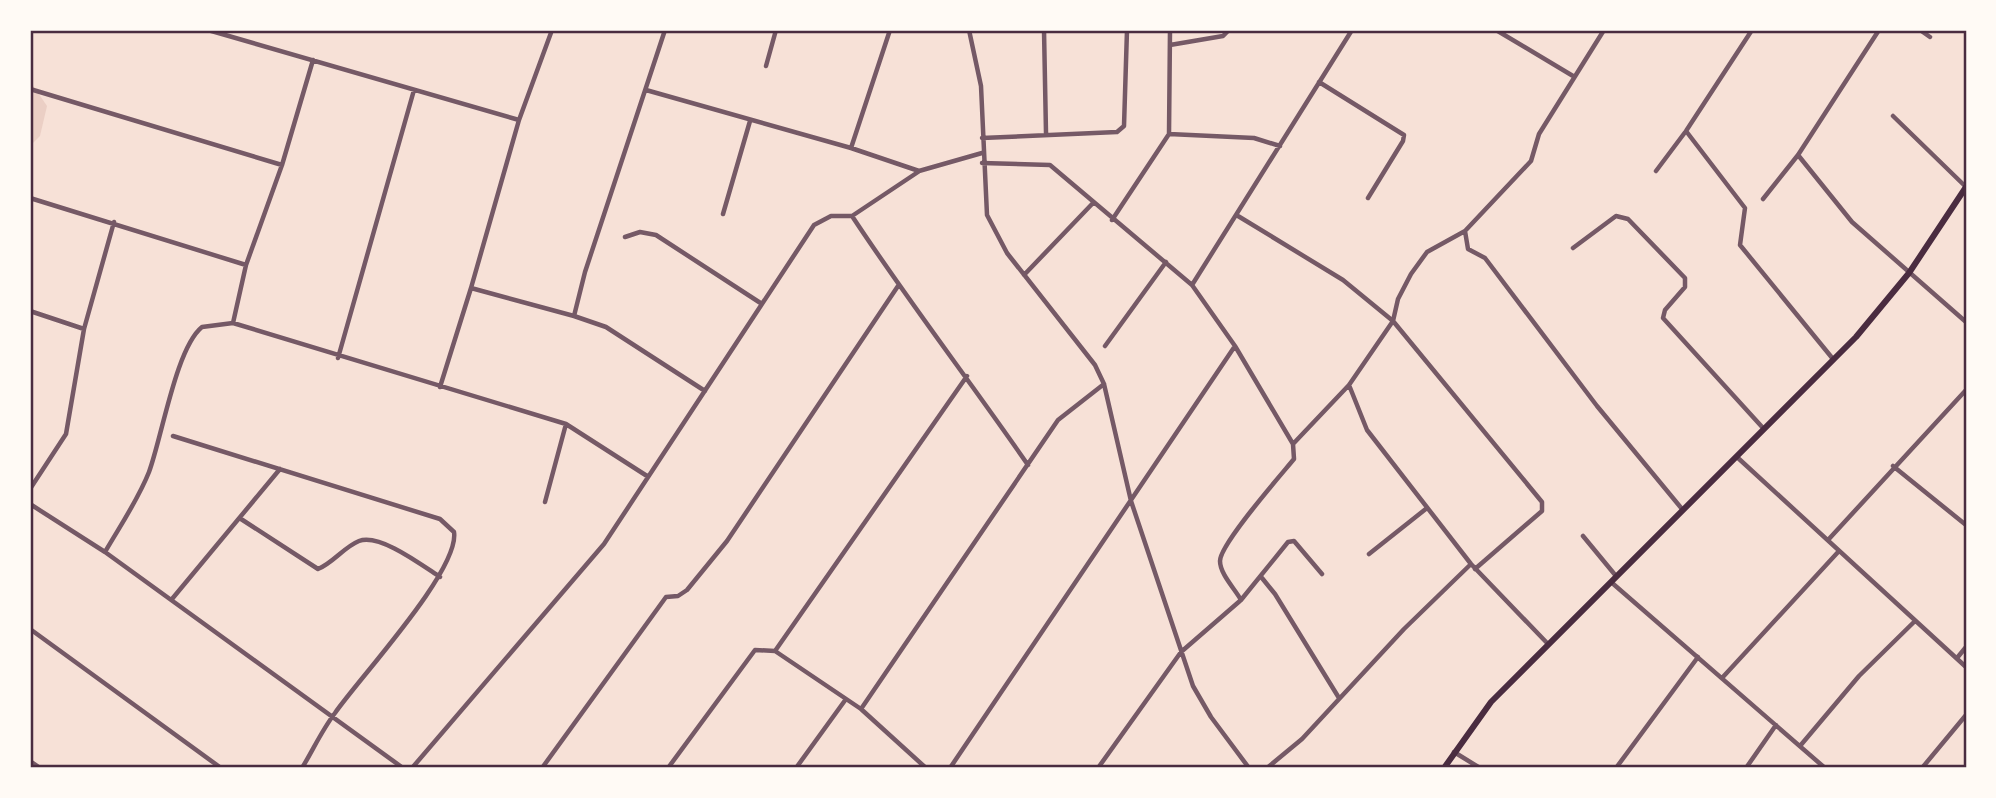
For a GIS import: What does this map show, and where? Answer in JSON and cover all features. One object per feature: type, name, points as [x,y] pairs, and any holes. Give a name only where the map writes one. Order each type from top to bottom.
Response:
[{"type":"main road","points":[[1444,768],[1491,702],[1682,509],[1738,458],[1763,428],[1856,337],[1909,273],[1966,187]]},
{"type":"street","points":[[208,30],[519,120]]},
{"type":"street","points":[[440,387],[519,120],[552,30]]},
{"type":"street","points":[[574,316],[585,272],[664,30]]},
{"type":"street","points":[[766,66],[776,30]]},
{"type":"street","points":[[851,148],[890,30]]},
{"type":"street","points":[[969,30],[981,86],[982,163],[987,215],[995,235],[1094,365],[1104,384],[1131,501],[1193,687],[1211,717],[1250,768]]},
{"type":"street","points":[[1044,30],[1046,133]]},
{"type":"street","points":[[982,138],[1046,133],[1117,132],[1124,126],[1127,30]]},
{"type":"street","points":[[1112,220],[1169,134],[1170,30]]},
{"type":"street","points":[[1170,45],[1223,36],[1228,30]]},
{"type":"street","points":[[1192,285],[1238,216],[1352,30]]},
{"type":"street","points":[[1496,30],[1573,76]]},
{"type":"street","points":[[1293,444],[1349,385],[1393,321],[1398,299],[1410,274],[1427,252],[1465,230],[1531,161],[1539,134],[1604,30]]},
{"type":"street","points":[[1656,171],[1686,131],[1752,30]]},
{"type":"street","points":[[1763,199],[1798,155],[1879,30]]},
{"type":"street","points":[[1920,30],[1930,37]]},
{"type":"street","points":[[233,324],[246,265],[282,166],[313,61]]},
{"type":"street","points":[[1320,82],[1404,135],[1403,141],[1368,198]]},
{"type":"street","points":[[30,89],[282,166]]},
{"type":"street","points":[[338,358],[414,90]]},
{"type":"street","points":[[646,90],[851,148],[919,171]]},
{"type":"street","points":[[1893,116],[1966,187]]},
{"type":"street","points":[[723,214],[750,121]]},
{"type":"street","points":[[1686,131],[1745,208],[1740,245],[1833,359]]},
{"type":"street","points":[[1169,134],[1254,138],[1280,146]]},
{"type":"street","points":[[412,768],[604,544],[814,225],[831,216],[852,216],[919,171],[982,153]]},
{"type":"street","points":[[1798,155],[1852,222],[1966,322]]},
{"type":"street","points":[[982,163],[1046,163],[1192,285],[1235,346],[1293,444],[1293,459],[1250,512],[1221,555],[1221,568],[1241,600]]},
{"type":"street","points":[[30,198],[246,265]]},
{"type":"street","points":[[1024,275],[1093,203]]},
{"type":"street","points":[[852,216],[898,286],[967,376],[1028,465]]},
{"type":"street","points":[[1238,216],[1343,281],[1393,321],[1543,505],[1542,512],[1475,569]]},
{"type":"street","points":[[1573,248],[1616,216],[1628,219],[1685,278],[1685,287],[1665,310],[1663,318],[1763,428]]},
{"type":"street","points":[[30,489],[66,434],[84,329],[114,222]]},
{"type":"street","points":[[1465,230],[1468,249],[1485,258],[1597,406],[1682,509]]},
{"type":"street","points":[[625,237],[639,232],[656,235],[762,304]]},
{"type":"street","points":[[1105,346],[1166,262]]},
{"type":"street","points":[[542,768],[666,597],[678,596],[687,590],[727,541],[898,286]]},
{"type":"street","points":[[471,288],[606,327],[705,391]]},
{"type":"street","points":[[30,311],[84,329]]},
{"type":"street","points":[[105,552],[148,473],[176,377],[195,332],[202,327],[233,324],[338,358],[566,424],[647,477]]},
{"type":"street","points":[[950,768],[1235,346]]},
{"type":"street","points":[[775,651],[967,376]]},
{"type":"street","points":[[862,709],[1058,420],[1104,384]]},
{"type":"street","points":[[1349,385],[1367,430],[1475,569],[1548,644]]},
{"type":"street","points":[[1829,540],[1893,466],[1966,390]]},
{"type":"street","points":[[545,502],[566,424]]},
{"type":"street","points":[[173,436],[440,519],[450,526],[455,539],[454,548],[440,577],[333,715],[302,768]]},
{"type":"street","points":[[1738,458],[1966,667]]},
{"type":"street","points":[[1893,466],[1966,525]]},
{"type":"street","points":[[172,599],[241,519],[280,468]]},
{"type":"street","points":[[30,504],[172,599],[403,768]]},
{"type":"street","points":[[1369,554],[1427,508]]},
{"type":"street","points":[[241,519],[318,569],[357,541],[365,539],[397,549],[440,577]]},
{"type":"street","points":[[1583,536],[1614,579],[1825,768]]},
{"type":"street","points":[[1098,768],[1181,652],[1241,600],[1262,578],[1278,551],[1294,541],[1321,574]]},
{"type":"street","points":[[1722,678],[1839,551]]},
{"type":"street","points":[[1268,768],[1302,739],[1471,564]]},
{"type":"street","points":[[1262,578],[1275,594],[1339,698]]},
{"type":"street","points":[[1800,746],[1859,676],[1915,621]]},
{"type":"street","points":[[30,629],[222,768]]},
{"type":"street","points":[[1957,658],[1966,647]]},
{"type":"street","points":[[668,768],[755,650],[775,651],[862,709],[926,768]]},
{"type":"street","points":[[1616,768],[1698,657]]},
{"type":"street","points":[[796,768],[846,699]]},
{"type":"street","points":[[1922,768],[1966,715]]},
{"type":"street","points":[[1746,768],[1776,725]]},
{"type":"street","points":[[1454,751],[1480,768]]},
{"type":"street","points":[[30,761],[40,768]]},
{"type":"shaded area","points":[[30,81],[47,106],[40,136],[32,144]]}]
